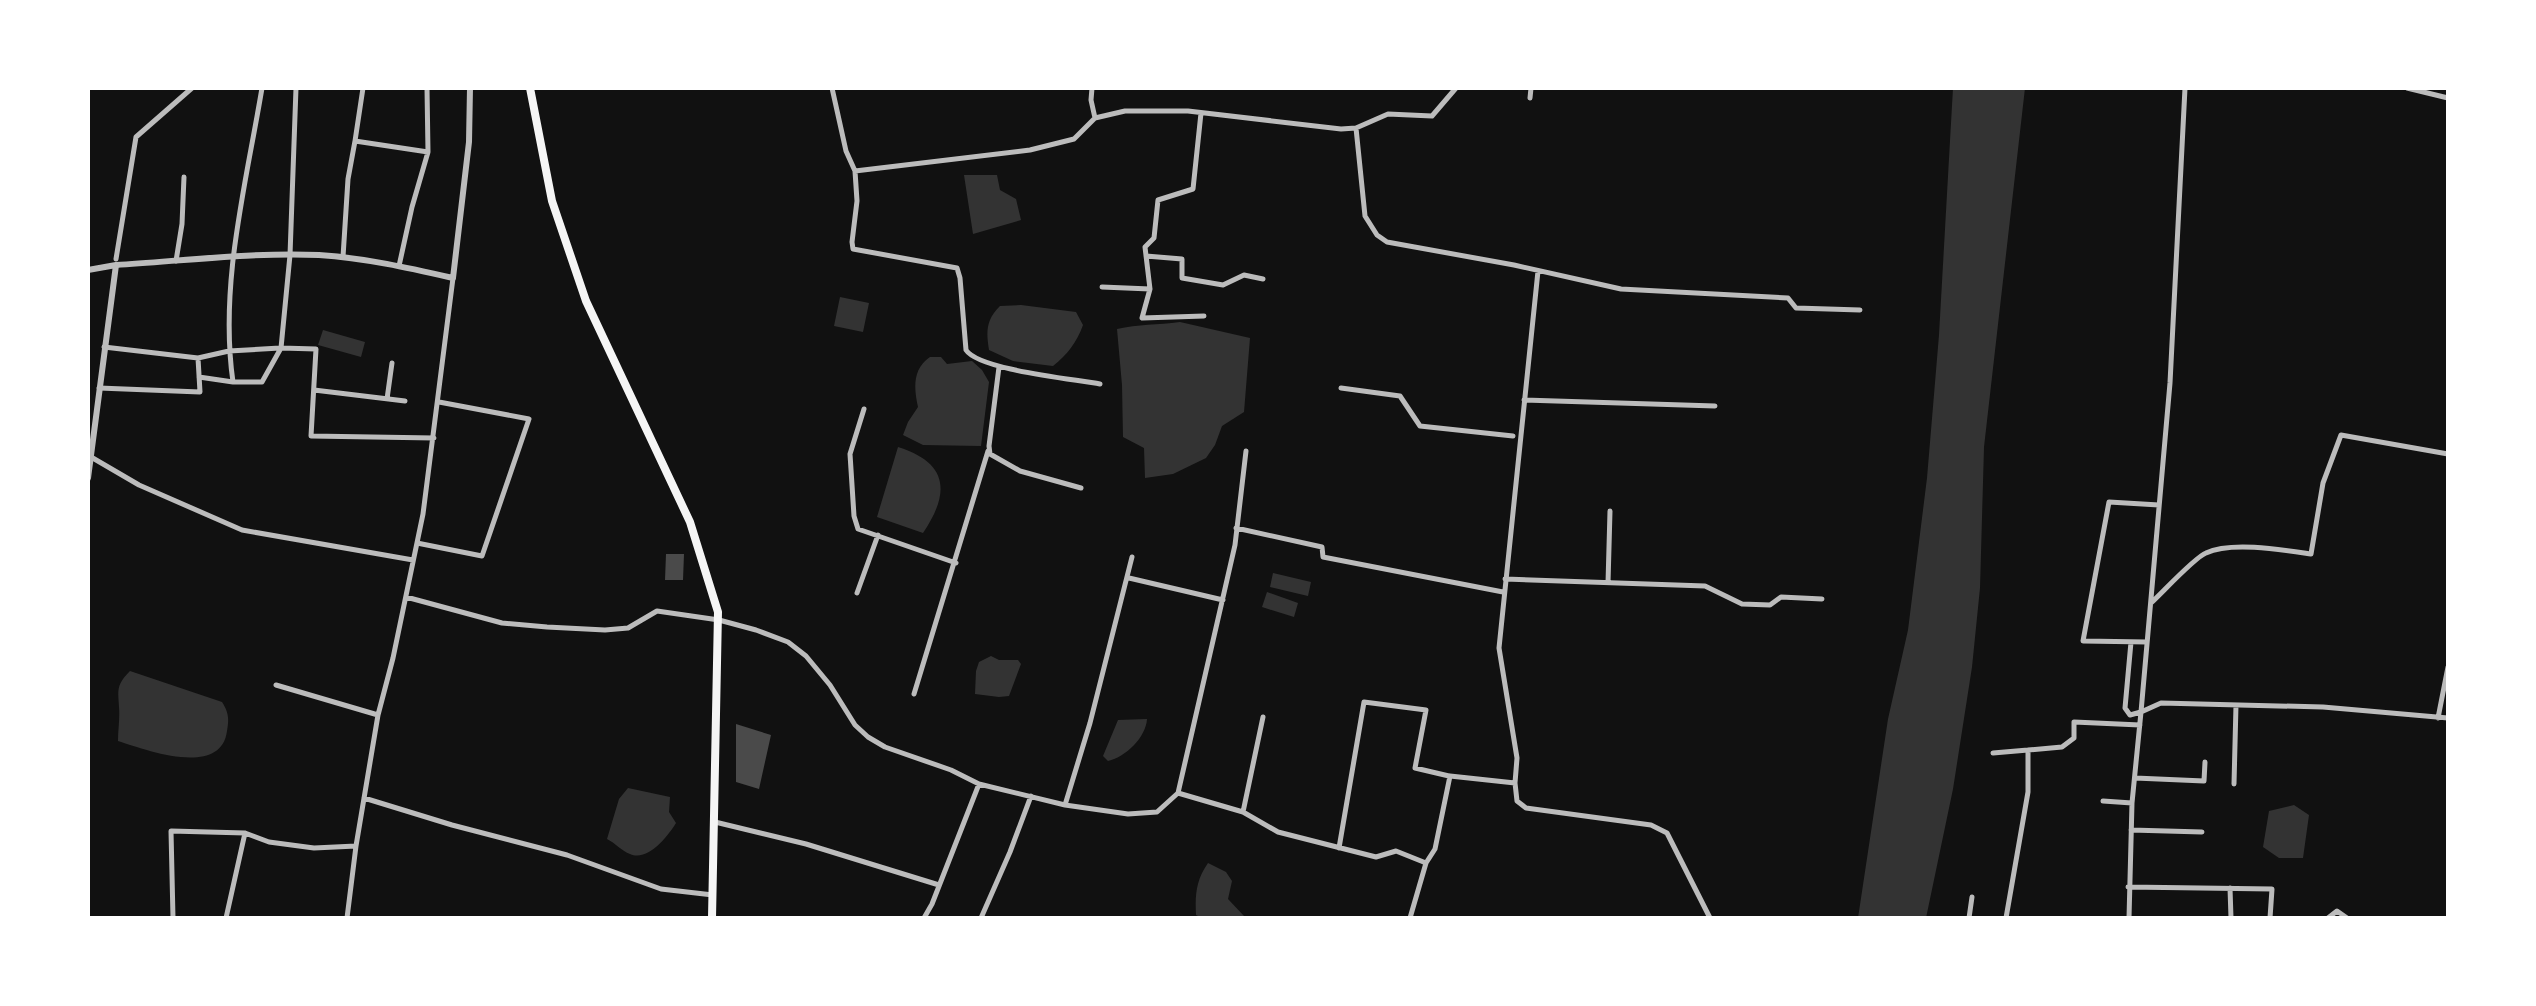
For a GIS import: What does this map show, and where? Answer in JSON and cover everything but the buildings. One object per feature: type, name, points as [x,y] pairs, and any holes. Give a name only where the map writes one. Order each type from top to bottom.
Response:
[{"type":"highway","points":[[530,88],[552,201],[586,301],[690,522],[706,566],[719,620],[712,918]]},
{"type":"street","points":[[88,478],[91,435],[136,137],[192,88]]},
{"type":"street","points":[[233,382],[229,351],[233,258],[262,88]]},
{"type":"street","points":[[199,377],[262,382],[281,348],[290,255],[296,88]]},
{"type":"street","points":[[343,257],[348,179],[363,88]]},
{"type":"street","points":[[399,266],[428,152],[427,88]]},
{"type":"street","points":[[347,918],[378,715],[406,597],[435,438],[469,142],[470,88]]},
{"type":"street","points":[[832,88],[846,151],[855,171],[857,201],[853,249],[957,268],[967,353],[999,367],[1100,384]]},
{"type":"street","points":[[1092,88],[1095,118]]},
{"type":"street","points":[[1530,98],[1531,88]]},
{"type":"street","points":[[2129,918],[2132,803],[2170,383],[2185,88]]},
{"type":"street","points":[[2407,88],[2448,98]]},
{"type":"street","points":[[855,171],[1030,150],[1074,139],[1095,118],[1125,111],[1201,113],[1309,127],[1356,128],[1388,114],[1432,116],[1452,90]]},
{"type":"street","points":[[1201,113],[1193,189],[1158,200],[1154,238],[1145,247],[1150,289],[1142,318],[1204,316]]},
{"type":"street","points":[[1356,128],[1363,211],[1382,239],[1621,289],[1788,298],[1796,308],[1860,310]]},
{"type":"street","points":[[355,141],[428,152]]},
{"type":"street","points":[[176,261],[182,224],[184,177]]},
{"type":"street","points":[[88,270],[116,262],[290,255],[343,257],[453,278]]},
{"type":"street","points":[[1146,256],[1182,259],[1182,278],[1223,285],[1244,275],[1263,279]]},
{"type":"street","points":[[1538,271],[1499,648],[1517,758],[1517,801],[1526,808],[1651,825],[1667,833],[1710,918]]},
{"type":"street","points":[[1102,287],[1150,289]]},
{"type":"street","points":[[104,347],[198,358],[229,351],[316,349],[311,436],[435,438]]},
{"type":"street","points":[[99,388],[200,392],[198,358]]},
{"type":"street","points":[[387,399],[392,363]]},
{"type":"street","points":[[914,694],[988,451],[999,367]]},
{"type":"street","points":[[1341,388],[1400,396],[1420,426],[1513,436]]},
{"type":"street","points":[[314,390],[405,401]]},
{"type":"street","points":[[1524,400],[1715,406]]},
{"type":"street","points":[[417,543],[482,556],[529,419],[439,402]]},
{"type":"street","points":[[864,409],[850,454],[854,516],[858,529],[956,563]]},
{"type":"street","points":[[2150,604],[2205,553],[2231,548],[2273,548],[2311,554],[2323,483],[2341,435],[2448,454]]},
{"type":"street","points":[[988,451],[1020,471],[1081,488]]},
{"type":"street","points":[[406,597],[502,623],[605,630],[628,628],[657,611],[719,620],[756,630],[788,642],[806,656],[830,685],[855,725],[885,747],[940,766],[979,784],[1065,805],[1128,814],[1157,812],[1178,793],[1235,545],[1246,451]]},
{"type":"street","points":[[91,457],[139,485],[242,530],[413,560]]},
{"type":"street","points":[[2147,642],[2083,641],[2109,502],[2159,505]]},
{"type":"street","points":[[1608,583],[1610,511]]},
{"type":"street","points":[[1236,528],[1322,547],[1323,557],[1503,592]]},
{"type":"street","points":[[857,593],[878,535]]},
{"type":"street","points":[[1065,805],[1080,761],[1132,557]]},
{"type":"street","points":[[1129,578],[1223,600]]},
{"type":"street","points":[[1505,579],[1705,586],[1735,601],[1755,605],[1770,605],[1781,597],[1822,599]]},
{"type":"street","points":[[2131,642],[2125,708],[2130,715],[2161,703],[2323,707],[2448,718]]},
{"type":"street","points":[[2438,718],[2448,667]]},
{"type":"street","points":[[276,685],[378,715]]},
{"type":"street","points":[[1339,848],[1364,702],[1426,710],[1415,768],[1450,776],[1515,783]]},
{"type":"street","points":[[2234,784],[2236,705]]},
{"type":"street","points":[[1243,812],[1263,717]]},
{"type":"street","points":[[1993,753],[2062,747],[2074,738],[2074,722],[2140,725]]},
{"type":"street","points":[[2006,918],[2028,792],[2028,750]]},
{"type":"street","points":[[2135,778],[2204,781],[2205,762]]},
{"type":"street","points":[[1410,918],[1426,863],[1435,849],[1450,776]]},
{"type":"street","points":[[924,918],[979,784]]},
{"type":"street","points":[[1178,793],[1243,812],[1278,832],[1376,857],[1396,851],[1426,863]]},
{"type":"street","points":[[981,918],[1031,796]]},
{"type":"street","points":[[364,798],[567,855],[661,889],[713,895]]},
{"type":"street","points":[[2103,801],[2132,803]]},
{"type":"street","points":[[715,822],[806,844],[939,885]]},
{"type":"street","points":[[2131,830],[2202,832]]},
{"type":"street","points":[[173,918],[171,831],[245,833],[269,842],[302,847],[356,846]]},
{"type":"street","points":[[226,918],[245,833]]},
{"type":"street","points":[[2128,887],[2272,889],[2270,918]]},
{"type":"street","points":[[2230,888],[2231,918]]},
{"type":"street","points":[[1969,918],[1972,897]]},
{"type":"street","points":[[2328,918],[2337,911],[2347,918]]},
{"type":"shaded area","points":[[1953,88],[2025,88],[1984,447],[1980,588],[1972,667],[1953,789],[1926,918],[1858,918],[1888,719],[1908,630],[1927,478],[1939,335]]},
{"type":"shaded area","points":[[964,175],[997,175],[1000,190],[1016,199],[1021,220],[973,234]]},
{"type":"shaded area","points":[[840,297],[869,303],[863,332],[834,326]]},
{"type":"shaded area","points":[[1021,305],[1076,312],[1083,325],[1071,348],[1053,366],[1013,361],[989,350],[988,326],[995,311],[1000,306]]},
{"type":"shaded area","points":[[1180,322],[1250,338],[1244,412],[1222,426],[1206,458],[1173,474],[1145,478],[1144,448],[1123,437],[1117,329]]},
{"type":"shaded area","points":[[323,330],[365,342],[361,357],[318,345]]},
{"type":"shaded area","points":[[930,357],[941,357],[947,364],[972,361],[989,382],[981,446],[923,445],[903,435],[918,407],[917,373]]},
{"type":"shaded area","points":[[898,447],[927,462],[940,481],[938,505],[923,533],[877,517]]},
{"type":"shaded area","points":[[1273,573],[1311,582],[1308,596],[1270,587]]},
{"type":"shaded area","points":[[1267,592],[1298,603],[1294,617],[1262,607]]},
{"type":"shaded area","points":[[991,656],[999,660],[1018,660],[1021,664],[1009,696],[975,694],[979,662]]},
{"type":"shaded area","points":[[130,671],[222,702],[228,719],[222,745],[211,754],[181,757],[118,741],[119,688]]},
{"type":"shaded area","points":[[1147,719],[1143,733],[1128,751],[1108,761],[1103,756],[1118,720]]},
{"type":"shaded area","points":[[628,788],[670,797],[669,812],[676,823],[663,841],[644,854],[630,854],[607,839],[619,799]]},
{"type":"shaded area","points":[[2294,805],[2309,815],[2303,858],[2279,858],[2263,847],[2269,811]]},
{"type":"shaded area","points":[[1208,863],[1226,872],[1232,881],[1228,899],[1243,918],[1202,918],[1196,915],[1197,888]]}]
